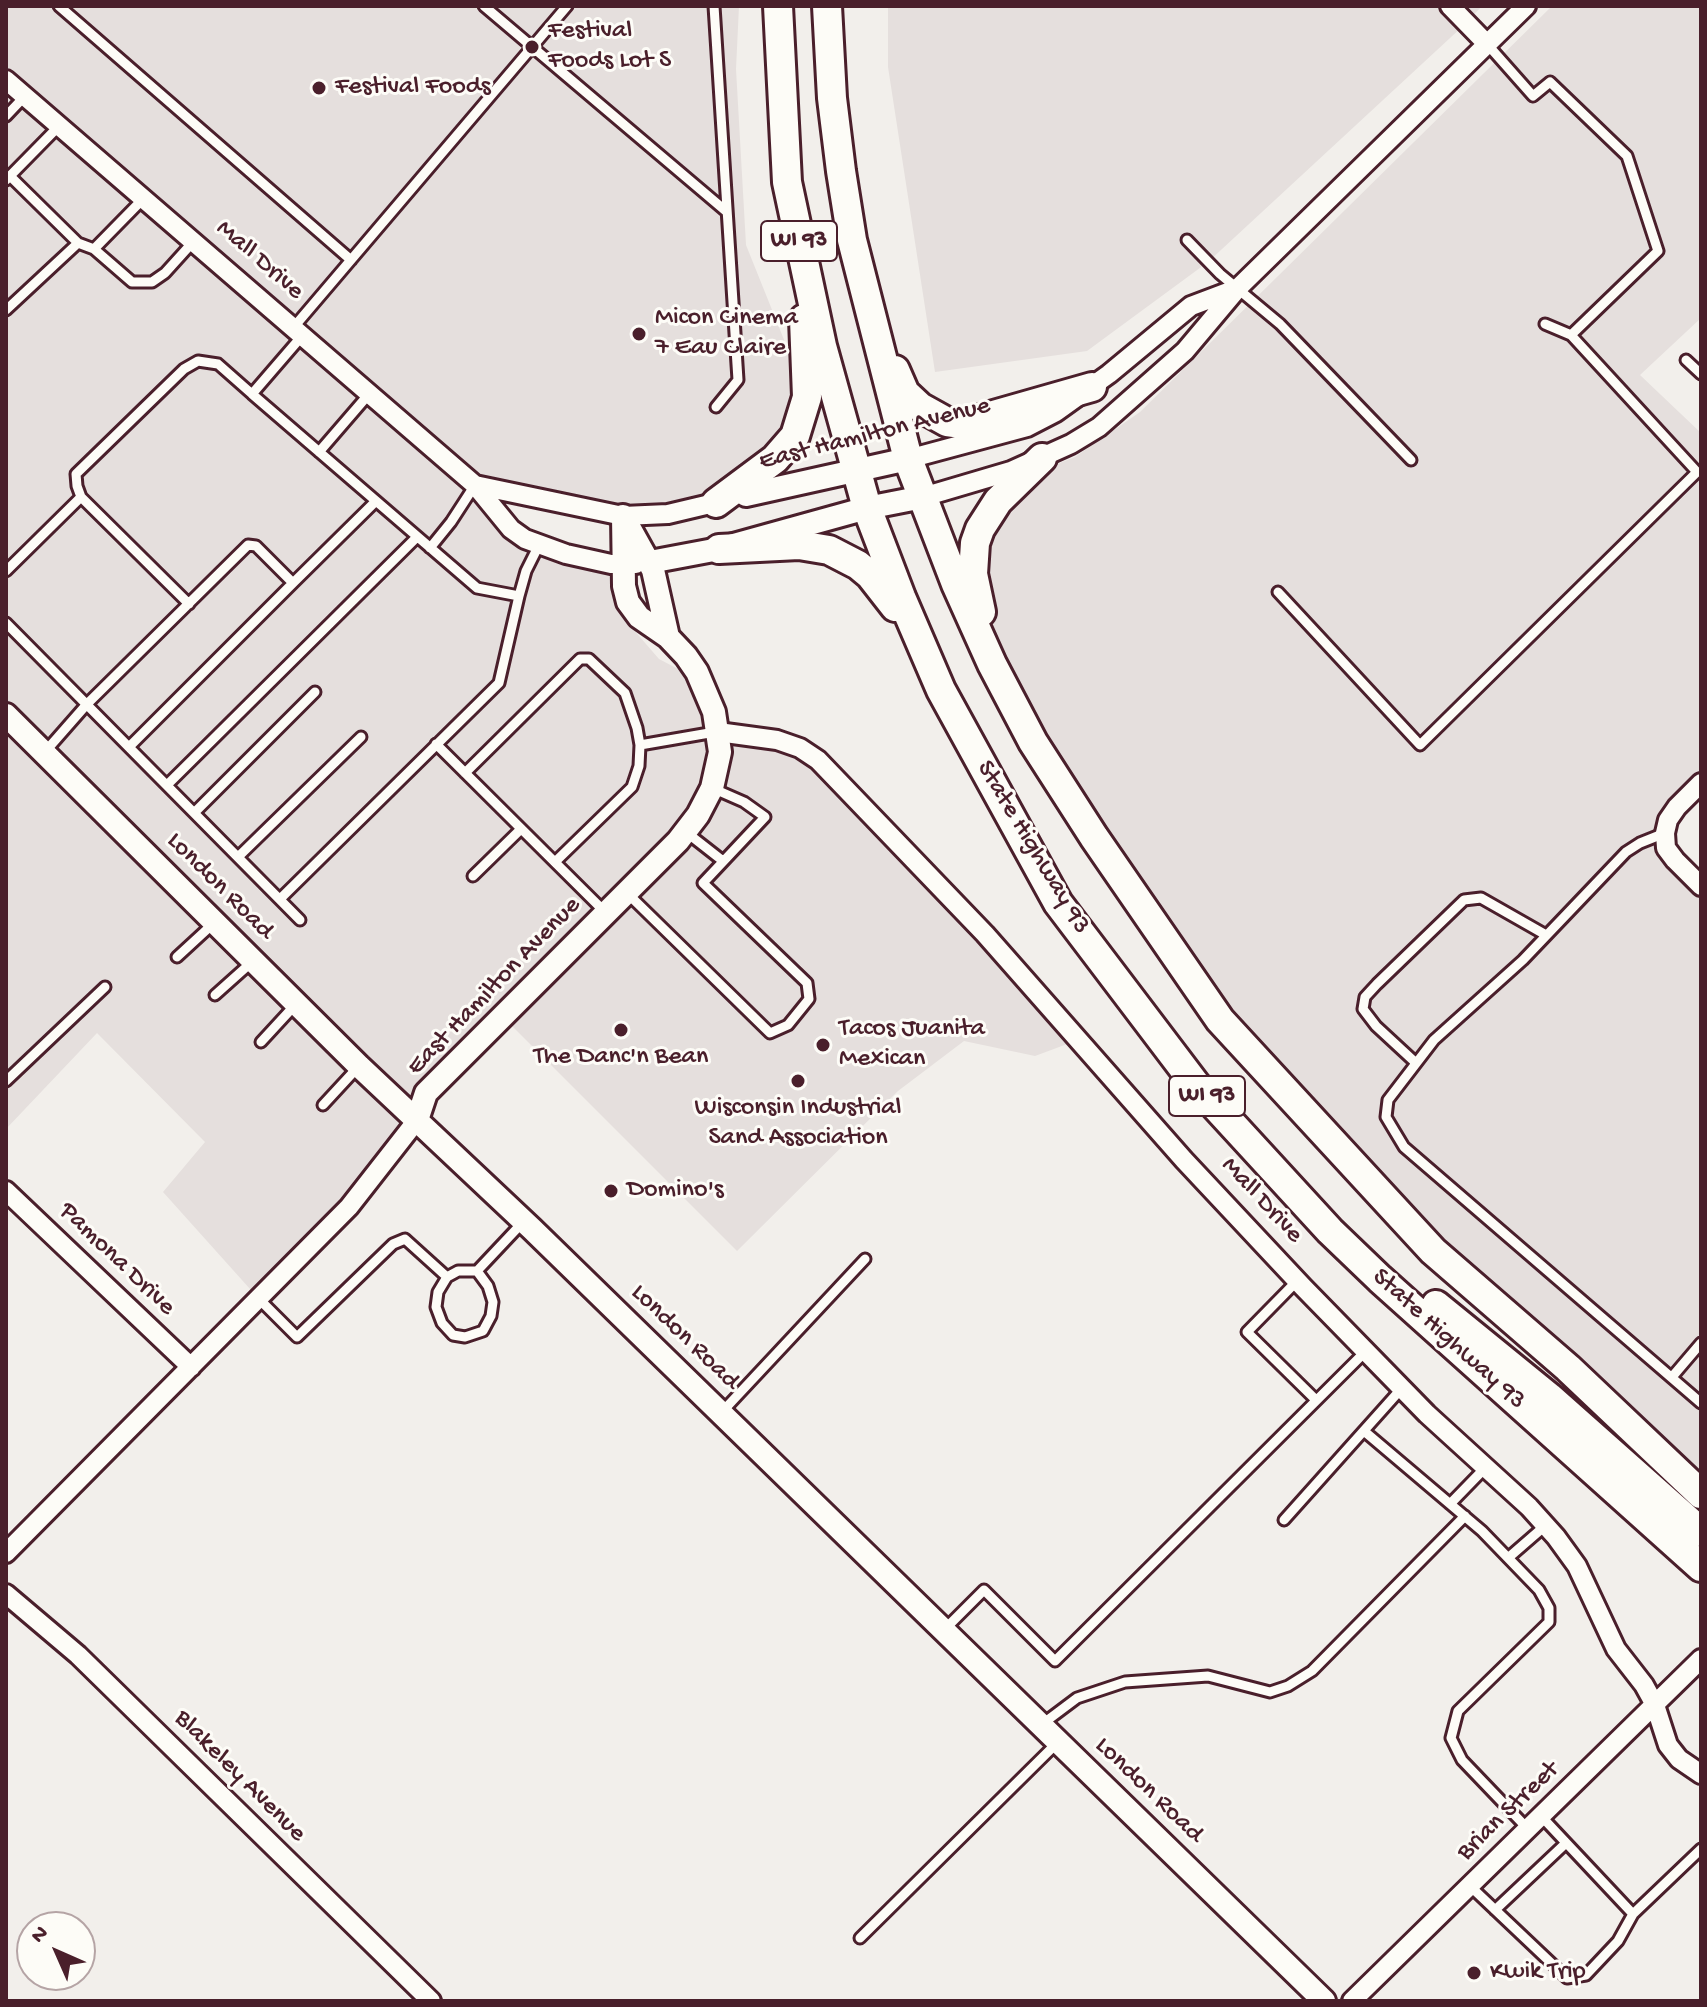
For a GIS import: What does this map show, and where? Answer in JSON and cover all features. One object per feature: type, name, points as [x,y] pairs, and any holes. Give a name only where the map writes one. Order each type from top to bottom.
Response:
[{"type":"main road","name":"State Highway 93","points":[[778,6],[787,182],[822,346],[867,508],[941,690],[1058,903],[1196,1085],[1330,1231],[1701,1567]]},
{"type":"main road","name":"WI 93","points":[[827,6],[832,98],[852,240],[908,459],[956,584],[992,664],[1033,742],[1094,837],[1220,1020],[1433,1251],[1568,1368],[1701,1494]]},
{"type":"main road","points":[[716,503],[775,459],[795,436],[802,419],[807,397],[802,254]]},
{"type":"main road","points":[[871,318],[905,393],[920,407],[947,422],[962,424],[1092,387]]},
{"type":"main road","points":[[992,664],[973,574],[975,543],[988,514],[998,501],[1042,458]]},
{"type":"main road","points":[[719,549],[799,545],[829,550],[870,575],[917,636]]},
{"type":"main road","points":[[1330,1231],[1455,1321],[1549,1397],[1701,1532]]},
{"type":"street","points":[[1450,6],[1487,44]]},
{"type":"street","name":"East Hamilton Avenue","points":[[668,637],[650,562],[719,549],[867,508],[923,497],[1011,471],[1099,427],[1185,351],[1238,288],[1526,6]]},
{"type":"street","name":"Mall Drive","points":[[6,80],[475,485],[511,529],[539,545],[588,560],[623,565],[650,562]]},
{"type":"street","name":"East Hamilton Avenue","points":[[6,1553],[349,1207],[417,1120],[426,1093],[686,832],[712,788],[720,752],[718,732],[714,712],[697,672],[668,637],[631,609],[625,595],[623,516],[668,514],[908,459],[1027,427],[1056,412],[1092,387],[1191,306],[1238,288]]},
{"type":"street","name":"Mall Drive","points":[[475,485],[623,516]]},
{"type":"street","points":[[623,516],[650,562]]},
{"type":"street","name":"London Road","points":[[6,715],[359,1066],[524,1221],[1324,2001]]},
{"type":"street","name":"Mall Drive","points":[[718,732],[777,740],[800,748],[818,760],[985,934],[1184,1160],[1297,1281],[1402,1388],[1546,1525],[1577,1566],[1616,1649],[1644,1685],[1655,1705],[1668,1745],[1679,1759],[1701,1774]]},
{"type":"street","points":[[1701,783],[1677,807],[1668,820],[1665,833],[1666,848],[1701,886]]},
{"type":"street","name":"Pamona Drive","points":[[6,1191],[191,1367]]},
{"type":"street","name":"Blakeley Avenue","points":[[6,1594],[78,1655],[431,2001]]},
{"type":"street","name":"Brian Street","points":[[1352,2001],[1701,1659]]},
{"type":"lane","points":[[59,6],[351,260]]},
{"type":"lane","points":[[484,6],[727,212]]},
{"type":"lane","points":[[252,394],[351,260],[567,6]]},
{"type":"lane","points":[[714,6],[738,380],[716,407]]},
{"type":"lane","points":[[1487,44],[1533,96],[1550,82],[1627,156],[1658,251],[1571,335]]},
{"type":"lane","points":[[6,116],[25,96]]},
{"type":"lane","points":[[59,126],[8,178],[78,243],[94,249],[132,282],[152,282],[165,273],[193,242]]},
{"type":"lane","points":[[94,249],[143,199]]},
{"type":"lane","points":[[1187,240],[1280,324],[1411,460]]},
{"type":"lane","points":[[6,310],[78,243]]},
{"type":"lane","points":[[1278,592],[1420,745],[1697,472],[1571,335],[1545,324]]},
{"type":"lane","points":[[1686,360],[1701,374]]},
{"type":"lane","points":[[189,604],[81,497],[76,474],[184,369],[198,361],[218,364],[477,588],[519,596]]},
{"type":"lane","points":[[319,452],[369,394]]},
{"type":"lane","points":[[430,548],[475,485]]},
{"type":"lane","points":[[6,571],[81,497]]},
{"type":"lane","points":[[130,746],[375,502]]},
{"type":"lane","points":[[167,785],[417,537]]},
{"type":"lane","points":[[44,753],[87,704],[248,545],[256,546],[293,583]]},
{"type":"lane","points":[[280,899],[499,683],[526,571],[539,545]]},
{"type":"lane","points":[[6,623],[300,920]]},
{"type":"lane","points":[[465,773],[580,659],[589,659],[625,693],[640,745],[639,766],[632,787],[555,862]]},
{"type":"lane","points":[[195,812],[315,692]]},
{"type":"lane","points":[[640,745],[718,732]]},
{"type":"lane","points":[[238,857],[361,737]]},
{"type":"lane","points":[[436,744],[606,913]]},
{"type":"lane","points":[[627,893],[770,1033],[788,1025],[809,999],[807,983],[703,883],[765,817],[744,802],[712,788]]},
{"type":"lane","points":[[473,876],[521,829]]},
{"type":"lane","points":[[686,832],[723,861]]},
{"type":"lane","points":[[1665,833],[1626,852],[1523,960],[1434,1040],[1388,1100],[1386,1117],[1404,1147],[1701,1403]]},
{"type":"lane","points":[[1416,1063],[1376,1026],[1363,1009],[1365,997],[1377,984],[1464,900],[1481,898],[1546,935]]},
{"type":"lane","points":[[177,957],[215,922]]},
{"type":"lane","points":[[215,995],[253,961]]},
{"type":"lane","points":[[6,1081],[105,987]]},
{"type":"lane","points":[[261,1042],[296,1004]]},
{"type":"lane","points":[[323,1105],[359,1066]]},
{"type":"lane","points":[[477,1271],[488,1286],[493,1302],[491,1316],[483,1331],[465,1337],[453,1335],[442,1323],[436,1307],[438,1292],[447,1277],[458,1271],[477,1271],[524,1221]]},
{"type":"lane","points":[[259,1299],[297,1337],[393,1244],[405,1239],[447,1277]]},
{"type":"lane","points":[[721,1413],[865,1259]]},
{"type":"lane","points":[[1297,1281],[1247,1332],[1316,1400]]},
{"type":"lane","points":[[1672,1377],[1701,1343]]},
{"type":"lane","points":[[943,1631],[984,1590],[1055,1661],[1366,1351]]},
{"type":"lane","points":[[1284,1520],[1402,1388]]},
{"type":"lane","points":[[1364,1431],[1465,1516],[1539,1590],[1549,1608],[1549,1622],[1458,1711],[1451,1738],[1462,1760],[1534,1823],[1566,1843],[1633,1914]]},
{"type":"lane","points":[[1450,1504],[1485,1468]]},
{"type":"lane","points":[[1041,1725],[1077,1698],[1125,1682],[1208,1676],[1270,1692],[1288,1686],[1312,1671],[1465,1516]]},
{"type":"lane","points":[[1508,1558],[1546,1525]]},
{"type":"lane","points":[[860,1938],[1058,1742]]},
{"type":"lane","points":[[1495,1910],[1566,1843]]},
{"type":"lane","points":[[1470,1886],[1567,1978],[1586,1975],[1618,1941],[1633,1914],[1701,1849]]},
{"type":"shaded area","points":[[6,6],[739,6],[736,69],[746,245],[807,397],[755,474],[668,514],[476,485],[511,529],[611,564],[615,596],[633,629],[659,659],[701,681],[718,732],[800,748],[1078,1040],[1035,1056],[964,1041],[898,1091],[737,1251],[503,1017],[259,1299],[163,1192],[205,1142],[97,1033],[6,1129]]},
{"type":"shaded area","points":[[888,6],[1482,6],[1208,262],[1087,351],[935,372],[888,67]]},
{"type":"shaded area","points":[[1552,6],[1701,6],[1701,318],[1640,375],[1701,433],[1701,783],[1665,833],[1701,886],[1701,1494],[1568,1368],[1220,1020],[992,664],[975,543],[1047,468],[1075,457],[1140,412]]},
{"type":"place","name":"Festival Foods Lot S","points":[[532,47]]},
{"type":"place","name":"Festival Foods","points":[[319,88]]},
{"type":"place","name":"Micon Cinema 7 Eau Claire","points":[[639,334]]},
{"type":"place","name":"The Danc'n Bean","points":[[621,1030]]},
{"type":"place","name":"Tacos Juanita Mexican","points":[[823,1045]]},
{"type":"place","name":"Wisconsin Industrial Sand Association","points":[[798,1081]]},
{"type":"place","name":"Domino's","points":[[611,1191]]},
{"type":"place","name":"Kwik Trip","points":[[1474,1973]]}]
